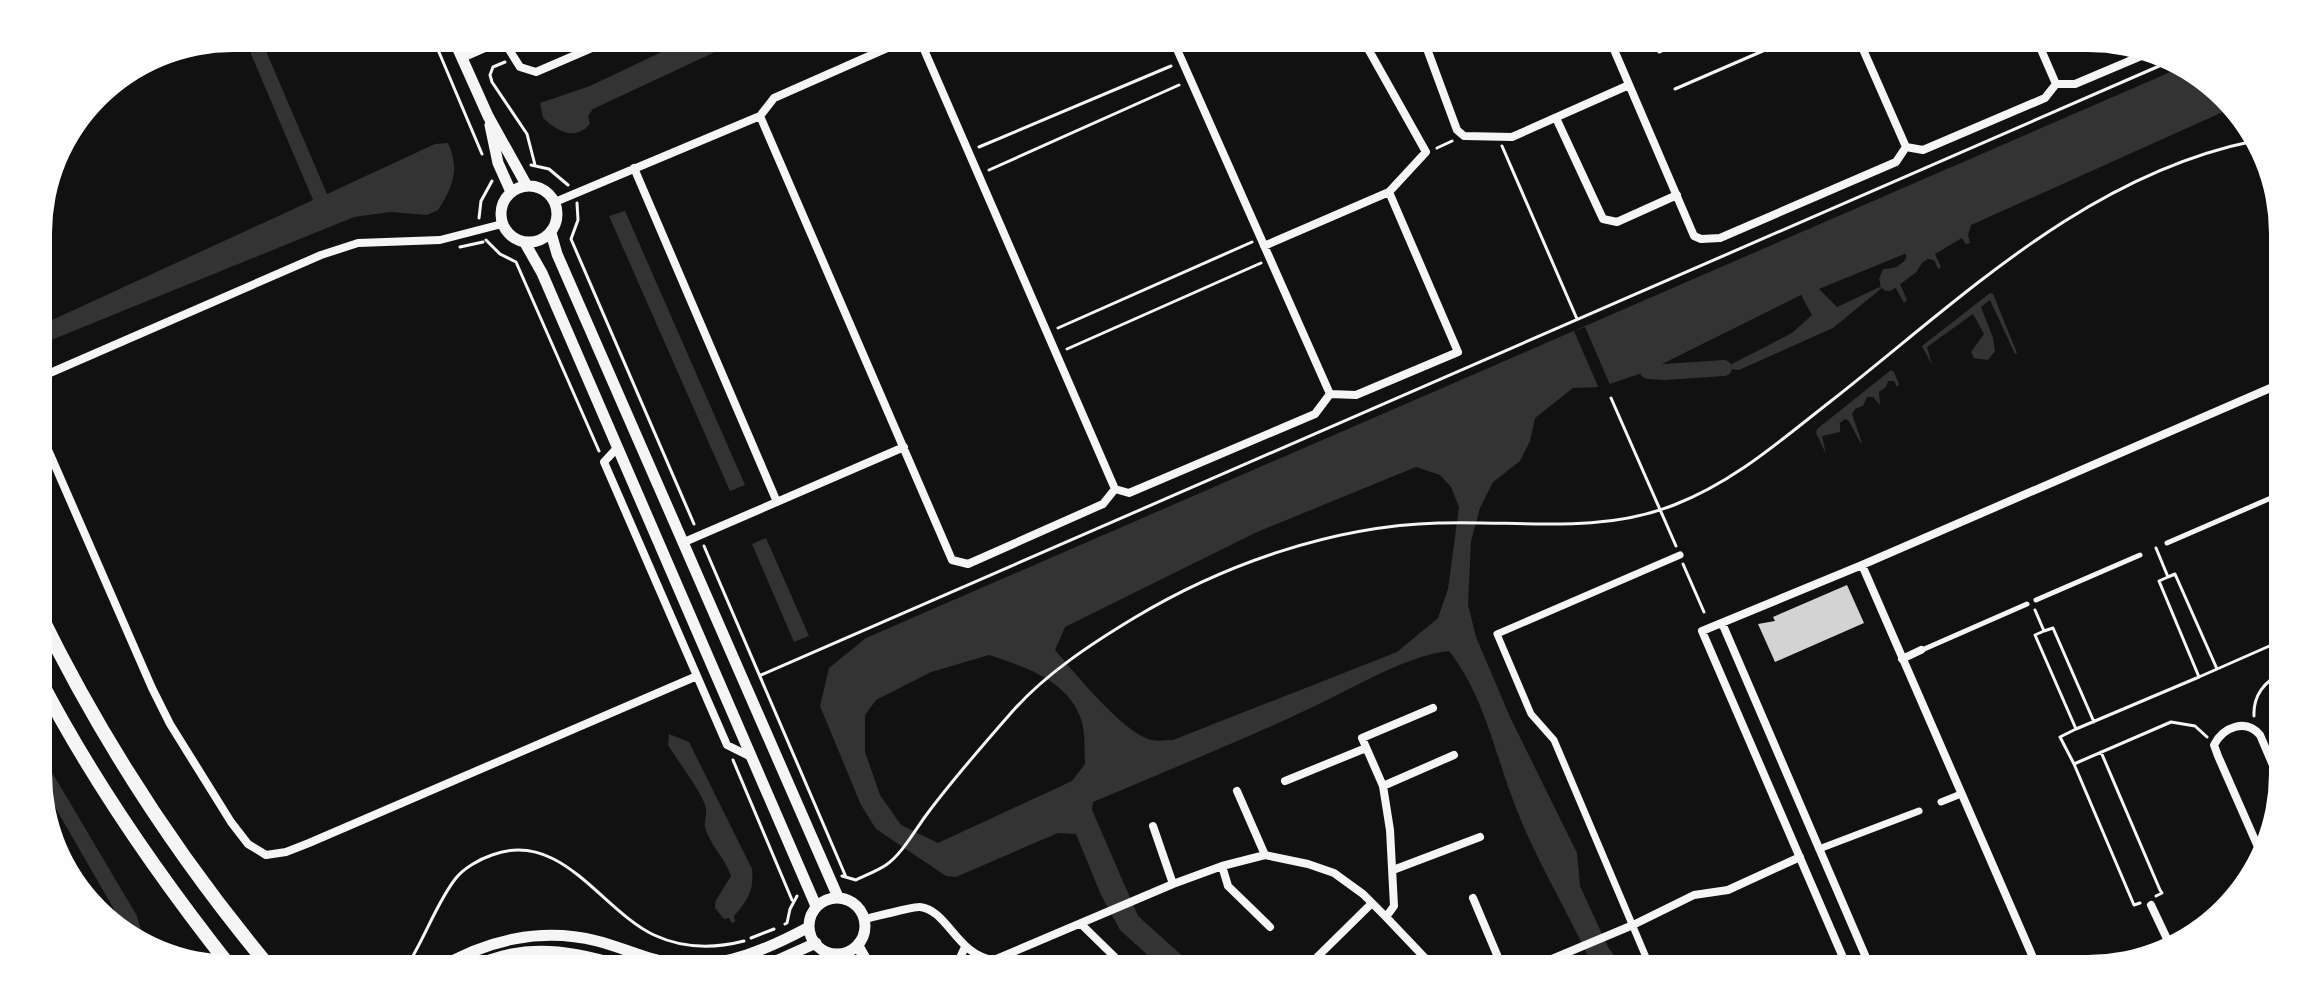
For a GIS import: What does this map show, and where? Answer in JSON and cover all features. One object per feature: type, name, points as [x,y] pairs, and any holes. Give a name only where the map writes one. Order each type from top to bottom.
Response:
[{"type":"main road","points":[[52,637],[84,699],[137,788],[196,877],[260,955]]},
{"type":"main road","points":[[52,701],[127,827],[221,955]]},
{"type":"street","points":[[459,52],[488,116],[527,186]]},
{"type":"street","points":[[462,58],[476,52]]},
{"type":"street","points":[[510,52],[520,67],[536,72],[582,52]]},
{"type":"street","points":[[555,202],[760,116],[774,98],[878,52]]},
{"type":"street","points":[[925,52],[1115,489]]},
{"type":"street","points":[[1178,52],[1330,394]]},
{"type":"street","points":[[1263,242],[1389,192],[1426,152],[1370,52]]},
{"type":"street","points":[[1428,52],[1457,130],[1464,136],[1512,137],[1629,85]]},
{"type":"street","points":[[1615,52],[1694,236],[1701,239],[1720,238],[1896,162],[1906,147]]},
{"type":"street","points":[[1864,52],[1906,147]]},
{"type":"street","points":[[2042,52],[2056,84]]},
{"type":"street","points":[[1906,147],[1926,149],[2045,98],[2056,84],[2077,83],[2135,59]]},
{"type":"street","points":[[488,116],[495,176],[511,192]]},
{"type":"street","points":[[760,116],[952,560],[968,564],[1103,504],[1115,489]]},
{"type":"street","points":[[1556,118],[1603,219],[1617,222],[1677,195]]},
{"type":"street","points":[[634,168],[777,502]]},
{"type":"street","points":[[525,243],[543,239],[551,233],[557,218],[555,202],[543,190],[527,186],[511,192],[501,206],[502,224],[507,233],[525,243],[542,273],[816,906]]},
{"type":"street","points":[[1330,394],[1356,395],[1458,352],[1389,192]]},
{"type":"street","points":[[52,372],[321,255],[358,243],[440,240],[502,224]]},
{"type":"street","points":[[551,233],[557,254],[838,897]]},
{"type":"street","points":[[1842,955],[1702,631],[2269,389]]},
{"type":"street","points":[[1115,489],[1129,493],[1315,414],[1330,394]]},
{"type":"street","points":[[618,447],[604,462],[727,745],[752,757]]},
{"type":"street","points":[[682,543],[904,447]]},
{"type":"street","points":[[52,458],[170,724],[231,822],[248,844],[266,855],[286,852],[309,843],[697,676]]},
{"type":"street","points":[[1645,955],[1554,740],[1531,714],[1497,634],[1680,555]]},
{"type":"street","points":[[1862,565],[2032,955]]},
{"type":"street","points":[[1722,623],[1865,955]]},
{"type":"street","points":[[1902,659],[1921,650]]},
{"type":"street","points":[[1386,917],[1394,906],[1383,786],[1362,738],[1433,708]]},
{"type":"street","points":[[2256,842],[2214,745],[2223,732],[2232,727],[2248,726],[2260,735],[2269,756]]},
{"type":"street","points":[[1756,754],[1774,746]]},
{"type":"street","points":[[1285,781],[1366,748]]},
{"type":"street","points":[[1383,786],[1454,755]]},
{"type":"street","points":[[1237,791],[1265,855]]},
{"type":"street","points":[[1941,802],[1961,794]]},
{"type":"street","points":[[1819,849],[1919,811]]},
{"type":"street","points":[[1153,826],[1173,884]]},
{"type":"street","points":[[1393,870],[1480,837]]},
{"type":"street","points":[[1006,955],[1173,884],[1222,866],[1265,855],[1334,873],[1372,903],[1422,955]]},
{"type":"street","points":[[1563,955],[1694,895],[1728,890],[1800,857]]},
{"type":"street","points":[[1222,866],[1228,886],[1270,927]]},
{"type":"street","points":[[838,897],[855,904],[865,919],[865,933],[858,946],[837,954],[825,951],[816,943],[809,927],[816,906],[826,899],[838,897]]},
{"type":"street","points":[[1473,898],[1497,955]]},
{"type":"street","points":[[1319,955],[1372,903]]},
{"type":"street","points":[[2151,905],[2166,937]]},
{"type":"street","points":[[865,919],[920,907],[938,916],[976,955]]},
{"type":"street","points":[[1081,924],[1113,955]]},
{"type":"street","points":[[745,955],[809,927]]},
{"type":"street","points":[[465,955],[518,937],[558,934],[597,941],[638,955]]},
{"type":"street","points":[[789,955],[816,943]]},
{"type":"street","points":[[858,946],[863,955]]},
{"type":"street","points":[[961,955],[965,947]]},
{"type":"street","points":[[509,955],[560,950],[585,955]]},
{"type":"lane","points":[[2167,543],[2269,499]]},
{"type":"lane","points":[[1921,650],[2140,555]]},
{"type":"path","points":[[439,52],[485,162]]},
{"type":"path","points":[[1675,89],[1760,52]]},
{"type":"path","points":[[514,58],[493,67],[490,75],[499,95],[527,134],[535,165]]},
{"type":"path","points":[[968,152],[1182,61]]},
{"type":"path","points":[[761,675],[2159,66]]},
{"type":"path","points":[[978,175],[1191,79]]},
{"type":"path","points":[[1426,152],[1464,136]]},
{"type":"path","points":[[1499,138],[1577,319]]},
{"type":"path","points":[[517,166],[535,165],[556,173],[574,194],[578,220],[571,239],[846,877],[856,880],[888,864],[973,757],[1029,695],[1088,648],[1170,598],[1253,561],[1348,535],[1436,523],[1587,524],[1660,510],[1715,486],[1761,457],[2000,266],[2059,224],[2115,191],[2169,167],[2246,144]]},
{"type":"path","points":[[1047,333],[1263,242]]},
{"type":"path","points":[[1056,354],[1270,259]]},
{"type":"path","points":[[516,262],[604,462]]},
{"type":"path","points":[[1611,398],[1704,612]]},
{"type":"path","points":[[2140,555],[2167,543]]},
{"type":"path","points":[[2156,548],[2168,577]]},
{"type":"path","points":[[2199,677],[2159,581],[2168,577],[2175,574],[2217,669]]},
{"type":"path","points":[[2032,602],[2044,631]]},
{"type":"path","points":[[2076,729],[2035,635],[2044,631],[2053,628],[2094,722]]},
{"type":"path","points":[[2101,752],[2162,893],[2134,905],[2060,737],[2269,646]]},
{"type":"path","points":[[2254,728],[2256,697],[2269,681]]},
{"type":"path","points":[[2074,764],[2171,722],[2195,726],[2214,745]]},
{"type":"path","points":[[413,955],[457,876],[486,857],[511,850],[549,856],[569,868],[633,922],[654,935],[687,946],[720,947],[787,923],[793,902],[727,745]]},
{"type":"shaded area","points":[[266,52],[327,194],[435,144],[448,143],[454,161],[453,178],[438,210],[427,215],[390,212],[354,217],[52,340],[52,320],[313,200],[251,54]]},
{"type":"shaded area","points":[[662,52],[715,52],[593,109],[588,116],[590,124],[578,132],[561,131],[543,118],[540,103],[590,86]]},
{"type":"shaded area","points":[[2171,72],[2198,89],[2222,112],[1971,225],[1968,235],[1970,243],[1966,244],[1962,238],[1935,254],[1941,267],[1938,269],[1934,260],[1928,259],[1901,276],[1899,282],[1907,300],[1904,303],[1893,283],[1888,283],[1833,328],[1739,370],[1724,368],[1792,333],[1812,315],[1801,295],[1648,371],[1601,387],[1573,388],[1535,418],[1530,441],[1520,461],[1493,482],[1480,508],[1471,541],[1468,605],[1476,637],[1510,717],[1577,853],[1580,886],[1614,955],[1587,955],[1524,828],[1472,687],[1449,651],[1394,667],[1276,724],[1093,802],[1092,810],[1138,916],[1181,955],[1148,955],[1120,930],[1101,895],[1076,834],[1058,833],[956,877],[946,876],[876,829],[861,805],[820,706],[829,668],[866,638]],"holes":[[[1919,248],[1912,258],[1895,268],[1883,269],[1879,279],[1882,286],[1837,307],[1819,289]],[[1416,467],[1440,475],[1451,487],[1459,507],[1448,589],[1438,618],[1397,652],[1173,740],[1157,741],[1124,724],[1055,650],[1065,627],[1257,532]],[[989,655],[1041,676],[1072,702],[1084,732],[1085,764],[1072,781],[938,843],[901,825],[880,795],[865,752],[865,715],[876,700],[931,672]]]},
{"type":"shaded area","points":[[625,211],[745,485],[730,491],[609,216]]},
{"type":"shaded area","points":[[1990,293],[2017,353],[1990,300],[1981,307],[1995,351],[1988,360],[1974,358],[1971,352],[1984,334],[1973,314],[1927,347],[1932,365],[1922,346]]},
{"type":"shaded area","points":[[1891,370],[1899,384],[1897,387],[1894,381],[1888,381],[1879,392],[1880,405],[1873,397],[1867,397],[1863,406],[1852,414],[1862,443],[1845,419],[1840,423],[1840,432],[1822,436],[1826,454],[1817,429]]},
{"type":"shaded area","points":[[766,538],[809,636],[794,642],[752,544]]},
{"type":"shaded area","points":[[669,734],[689,742],[752,869],[751,889],[734,916],[735,922],[724,919],[715,908],[716,900],[731,876],[706,829],[704,803],[668,745]]},
{"type":"shaded area","points":[[52,772],[137,916],[141,930],[115,911],[56,808]]},
{"type":"pier","points":[[1585,327],[1611,387],[1603,391],[1600,391],[1574,331]]},
{"type":"building","points":[[1847,585],[1864,623],[1775,662],[1758,624],[1775,621],[1773,617]]},
{"type":"waterway","points":[[1888,283],[1910,267],[1915,259],[1913,250]]},
{"type":"waterway","points":[[1648,371],[1724,368]]}]
